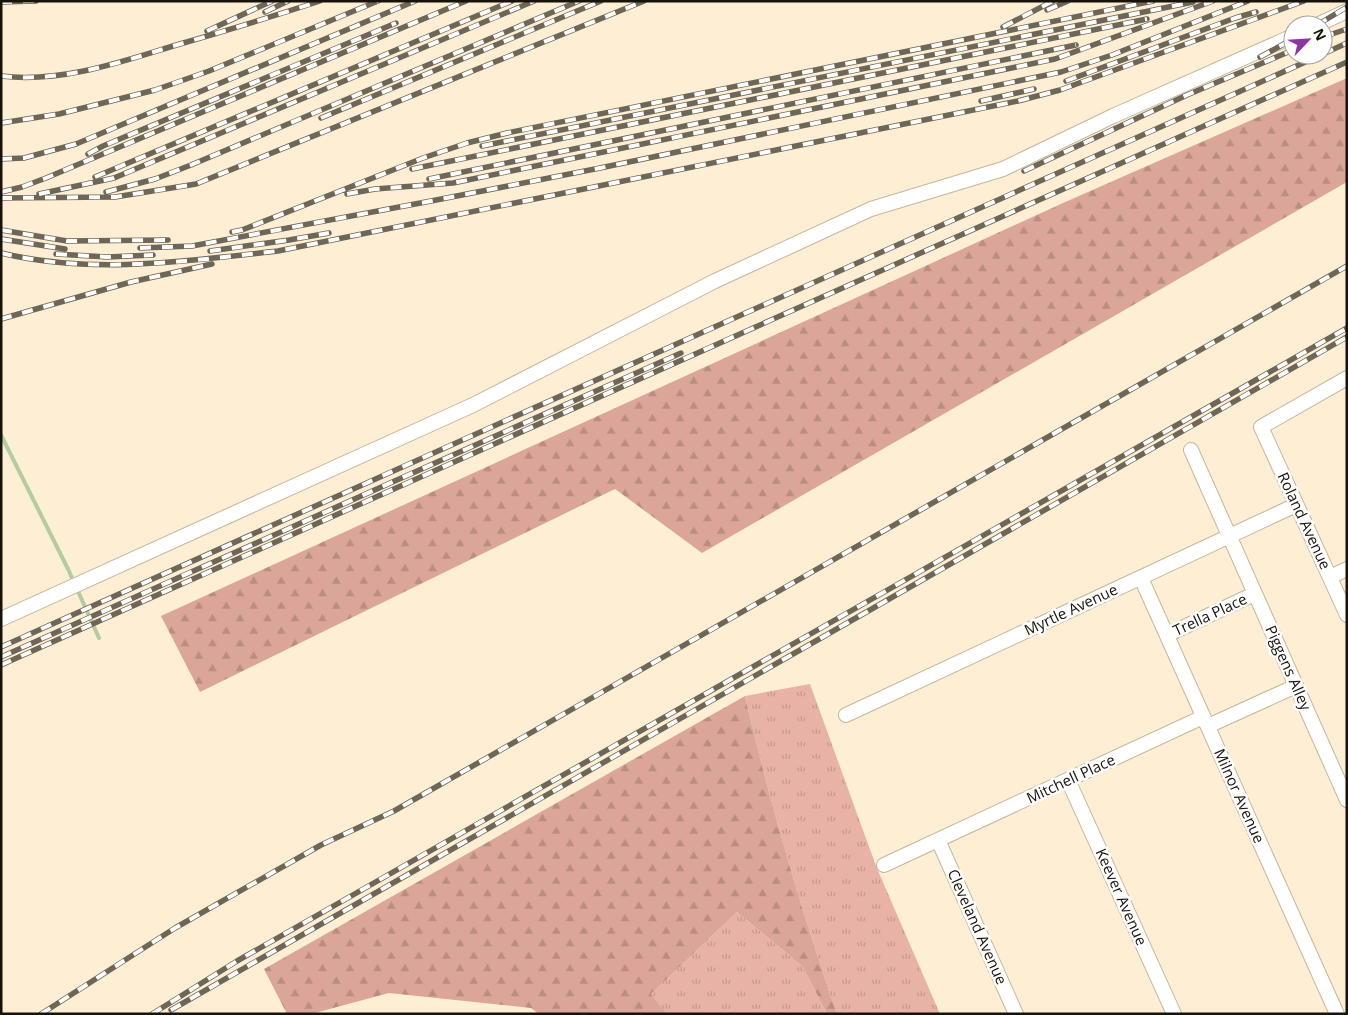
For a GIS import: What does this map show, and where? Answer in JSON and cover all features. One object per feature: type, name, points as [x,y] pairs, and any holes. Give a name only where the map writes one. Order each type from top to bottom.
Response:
[{"type":"street","points":[[1333,18],[1347,11]]},
{"type":"street","points":[[1,619],[472,405],[715,281],[871,208],[1003,169],[1113,116],[1283,40]]},
{"type":"street","name":"Roland Avenue","points":[[1347,378],[1261,427],[1347,615]]},
{"type":"street","name":"Piggens Alley","points":[[1191,450],[1347,800]]},
{"type":"street","name":"Myrtle Avenue","points":[[846,715],[1296,505]]},
{"type":"street","points":[[1330,577],[1347,569]]},
{"type":"street","name":"Milnor Avenue","points":[[1141,578],[1337,1014]]},
{"type":"street","name":"Trella Place","points":[[1166,635],[1254,594]]},
{"type":"street","name":"Mitchell Place","points":[[884,866],[1068,780],[1206,721],[1296,686]]},
{"type":"street","name":"Keever Avenue","points":[[1068,780],[1174,1014]]},
{"type":"street","name":"Cleveland Avenue","points":[[938,840],[1016,1014]]},
{"type":"green space","points":[[1347,78],[1347,182],[702,553],[615,489],[200,692],[161,616],[1063,203]]},
{"type":"green space","points":[[810,684],[876,866],[940,1014],[837,1014],[787,856],[745,696]]},
{"type":"green space","points":[[745,696],[787,856],[837,1014],[827,1014],[803,967],[737,912],[651,994],[667,1014],[539,1014],[531,1008],[389,993],[311,1014],[287,1014],[264,969]]},
{"type":"green space","points":[[737,912],[803,967],[827,1014],[667,1014],[651,994]]},
{"type":"waterway","points":[[1,435],[68,569],[99,638]]},
{"type":"railway","points":[[1,2],[36,1]]},
{"type":"railway","points":[[207,31],[272,1]]},
{"type":"railway","points":[[265,12],[288,1]]},
{"type":"railway","points":[[1,76],[45,77],[89,70],[320,1]]},
{"type":"railway","points":[[1,123],[59,114],[155,90],[209,71],[378,1]]},
{"type":"railway","points":[[1,159],[24,158],[76,144],[415,1]]},
{"type":"railway","points":[[1,192],[46,178],[466,1]]},
{"type":"railway","points":[[95,177],[512,1]]},
{"type":"railway","points":[[39,194],[114,178],[534,1]]},
{"type":"railway","points":[[106,192],[155,179],[191,165],[579,1]]},
{"type":"railway","points":[[321,118],[601,1]]},
{"type":"railway","points":[[1,198],[115,197],[196,184],[644,1]]},
{"type":"railway","points":[[1003,27],[1053,1]]},
{"type":"railway","points":[[1047,10],[1068,1]]},
{"type":"railway","points":[[232,232],[242,230],[423,158],[467,143],[507,133],[1153,1]]},
{"type":"railway","points":[[347,194],[375,189],[453,183],[1055,59],[1213,1]]},
{"type":"railway","points":[[140,248],[192,246],[431,201],[600,168],[1061,72],[1112,55],[1248,1]]},
{"type":"railway","points":[[1,253],[35,260],[105,265],[174,262],[278,251],[1018,101],[1060,90],[1304,1]]},
{"type":"railway","points":[[482,146],[1193,2]]},
{"type":"railway","points":[[1333,15],[1347,7]]},
{"type":"railway","points":[[1066,81],[1235,18],[1256,12]]},
{"type":"railway","points":[[412,169],[1147,19]]},
{"type":"railway","points":[[88,154],[396,23]]},
{"type":"railway","points":[[1333,34],[1347,29]]},
{"type":"railway","points":[[1333,49],[1347,43]]},
{"type":"railway","points":[[1260,57],[1283,44]]},
{"type":"railway","points":[[429,179],[1076,45]]},
{"type":"railway","points":[[1024,171],[1187,95],[1283,54]]},
{"type":"railway","points":[[1,665],[1347,62]]},
{"type":"railway","points":[[1,647],[1299,65]]},
{"type":"railway","points":[[981,101],[1034,89]]},
{"type":"railway","points":[[1,230],[67,241],[168,240]]},
{"type":"railway","points":[[210,251],[329,233]]},
{"type":"railway","points":[[1,239],[65,249]]},
{"type":"railway","points":[[56,254],[107,257],[153,255]]},
{"type":"railway","points":[[1,319],[131,282],[212,264]]},
{"type":"railway","points":[[41,1014],[175,928],[321,845],[394,811],[1347,266]]},
{"type":"railway","points":[[152,1014],[237,961],[1347,328]]},
{"type":"railway","points":[[171,1010],[1347,337]]},
{"type":"railway","points":[[1,657],[681,353]]}]
